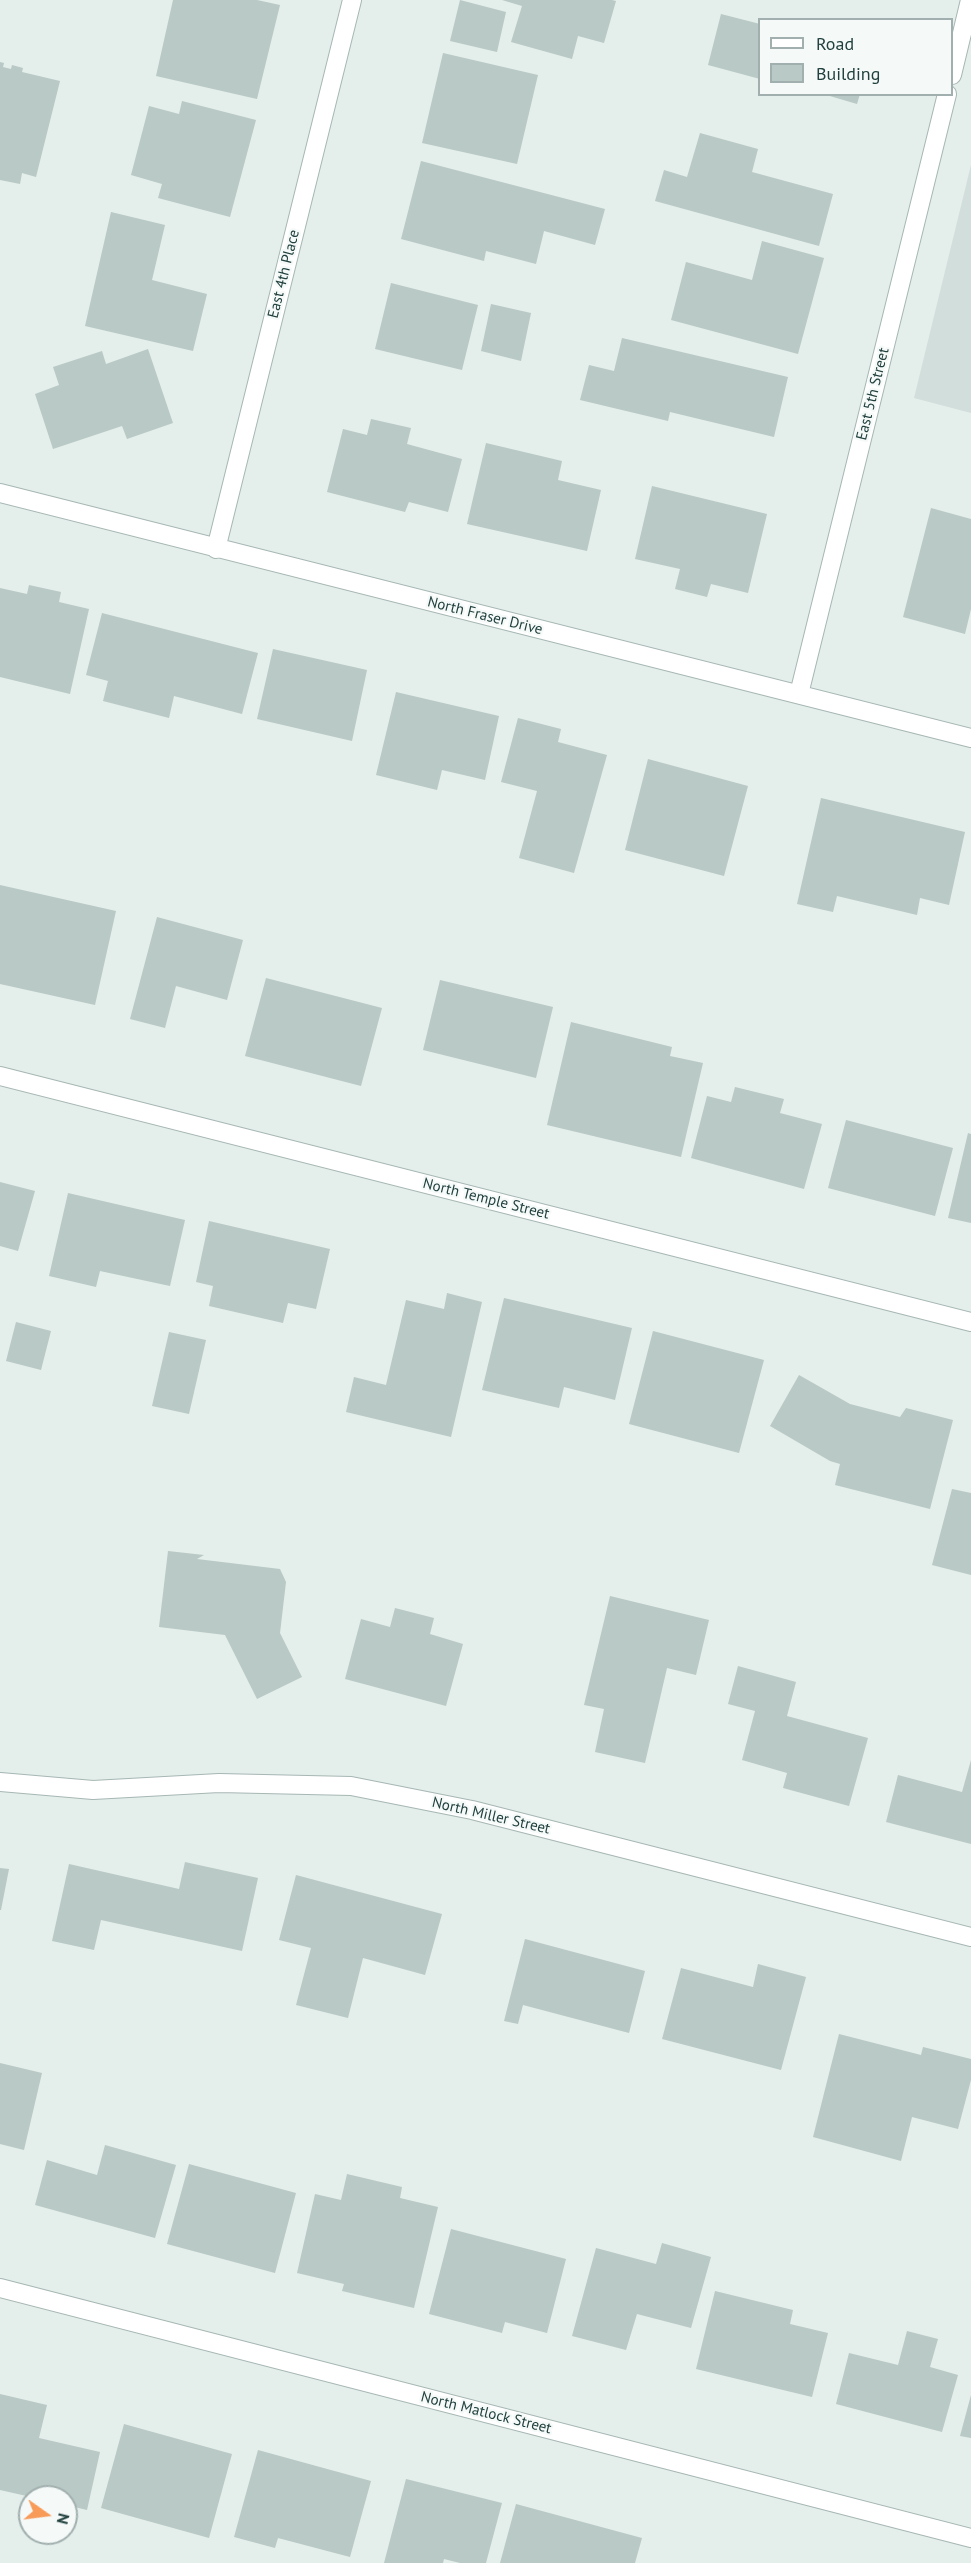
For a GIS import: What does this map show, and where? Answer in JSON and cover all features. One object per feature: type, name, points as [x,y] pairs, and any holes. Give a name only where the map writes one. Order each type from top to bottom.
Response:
[{"type":"street","name":"East 4th Place","points":[[216,549],[352,0]]},
{"type":"street","points":[[953,67],[970,0]]},
{"type":"street","name":"East 5th Street","points":[[799,694],[947,96]]},
{"type":"street","name":"North Fraser Drive","points":[[0,493],[971,738]]},
{"type":"street","name":"North Temple Street","points":[[0,1076],[971,1322]]},
{"type":"street","name":"North Miller Street","points":[[0,1782],[93,1790],[219,1783],[351,1786],[472,1810],[971,1936]]},
{"type":"street","name":"North Matlock Street","points":[[0,2288],[971,2538]]},
{"type":"shaded area","points":[[971,165],[971,413],[914,398]]},
{"type":"building","points":[[173,0],[257,0],[280,5],[257,99],[156,76]]},
{"type":"building","points":[[460,0],[506,12],[497,52],[450,41]]},
{"type":"building","points":[[502,0],[616,1],[604,43],[578,36],[572,59],[511,42],[522,6]]},
{"type":"building","points":[[721,14],[758,23],[758,78],[708,65]]},
{"type":"building","points":[[443,53],[538,75],[517,164],[422,143]]},
{"type":"building","points":[[0,62],[4,63],[3,67],[11,69],[12,65],[23,68],[22,72],[60,81],[36,177],[22,173],[20,184],[0,180]]},
{"type":"building","points":[[830,96],[859,96],[857,104]]},
{"type":"building","points":[[182,101],[256,120],[230,217],[158,198],[162,184],[131,175],[149,106],[179,114]]},
{"type":"building","points":[[700,133],[758,149],[752,172],[833,194],[819,246],[655,201],[664,170],[687,177]]},
{"type":"building","points":[[421,161],[605,209],[595,245],[544,231],[536,264],[486,251],[484,261],[401,239]]},
{"type":"building","points":[[111,212],[165,225],[152,280],[207,294],[193,351],[85,326]]},
{"type":"building","points":[[762,241],[824,258],[798,354],[671,320],[686,262],[752,280]]},
{"type":"building","points":[[391,283],[478,305],[462,370],[375,349]]},
{"type":"building","points":[[491,304],[531,313],[521,361],[481,351]]},
{"type":"building","points":[[622,338],[788,377],[774,437],[670,412],[668,421],[580,400],[589,365],[614,371]]},
{"type":"building","points":[[148,349],[173,423],[127,439],[122,426],[53,449],[35,394],[59,385],[53,367],[102,351],[106,364]]},
{"type":"building","points":[[371,419],[411,428],[407,444],[462,459],[448,512],[409,502],[405,512],[327,492],[343,429],[367,435]]},
{"type":"building","points":[[486,443],[562,461],[558,480],[601,490],[587,551],[467,524]]},
{"type":"building","points":[[652,486],[767,514],[748,593],[711,584],[707,597],[675,589],[680,569],[635,559]]},
{"type":"building","points":[[931,508],[971,519],[971,609],[965,634],[903,617]]},
{"type":"building","points":[[29,585],[61,592],[59,602],[89,609],[70,694],[0,677],[0,588],[27,594]]},
{"type":"building","points":[[102,613],[258,653],[242,714],[174,696],[169,718],[103,701],[108,681],[86,675]]},
{"type":"building","points":[[273,649],[367,670],[352,741],[257,719]]},
{"type":"building","points":[[396,692],[499,716],[485,780],[442,770],[437,790],[376,775]]},
{"type":"building","points":[[518,718],[561,729],[558,742],[607,755],[574,873],[519,858],[537,791],[501,782]]},
{"type":"building","points":[[648,759],[748,786],[724,876],[625,850]]},
{"type":"building","points":[[821,798],[965,832],[949,905],[920,898],[917,915],[837,896],[833,912],[797,904]]},
{"type":"building","points":[[0,885],[116,911],[95,1005],[0,984]]},
{"type":"building","points":[[157,917],[243,940],[227,1000],[176,986],[165,1028],[130,1019]]},
{"type":"building","points":[[266,978],[382,1008],[361,1086],[245,1056]]},
{"type":"building","points":[[440,980],[553,1007],[536,1078],[423,1050]]},
{"type":"building","points":[[571,1022],[672,1047],[670,1056],[703,1063],[681,1157],[547,1125]]},
{"type":"building","points":[[735,1087],[784,1099],[780,1113],[822,1124],[804,1189],[691,1158],[707,1096],[731,1102]]},
{"type":"building","points":[[846,1120],[953,1148],[935,1216],[828,1188]]},
{"type":"building","points":[[968,1133],[971,1134],[971,1223],[948,1218]]},
{"type":"building","points":[[0,1182],[35,1191],[18,1251],[0,1246]]},
{"type":"building","points":[[68,1193],[185,1220],[170,1286],[100,1271],[96,1287],[49,1276]]},
{"type":"building","points":[[209,1221],[330,1249],[316,1309],[288,1303],[283,1323],[209,1306],[213,1286],[196,1282]]},
{"type":"building","points":[[447,1293],[482,1302],[451,1437],[346,1412],[354,1377],[386,1385],[406,1300],[444,1309]]},
{"type":"building","points":[[504,1298],[632,1328],[615,1400],[564,1387],[559,1408],[482,1390]]},
{"type":"building","points":[[16,1322],[51,1331],[41,1370],[6,1361]]},
{"type":"building","points":[[653,1331],[764,1360],[739,1453],[629,1424]]},
{"type":"building","points":[[169,1332],[206,1340],[189,1414],[152,1406]]},
{"type":"building","points":[[799,1375],[850,1404],[900,1417],[906,1408],[953,1420],[930,1509],[835,1485],[840,1464],[830,1461],[770,1426]]},
{"type":"building","points":[[952,1489],[971,1493],[971,1575],[932,1565]]},
{"type":"building","points":[[168,1551],[204,1555],[197,1559],[280,1569],[286,1582],[280,1633],[302,1677],[257,1699],[225,1635],[159,1627]]},
{"type":"building","points":[[610,1596],[709,1620],[696,1675],[667,1668],[645,1763],[595,1752],[604,1709],[584,1705]]},
{"type":"building","points":[[395,1608],[434,1618],[430,1634],[463,1644],[446,1706],[345,1679],[361,1619],[390,1627]]},
{"type":"building","points":[[738,1666],[796,1682],[787,1716],[868,1738],[849,1806],[783,1788],[787,1773],[742,1760],[755,1711],[728,1704]]},
{"type":"building","points":[[971,1760],[971,1844],[886,1822],[898,1775],[962,1792]]},
{"type":"building","points":[[185,1862],[258,1878],[242,1951],[101,1920],[94,1950],[52,1941],[69,1864],[179,1889]]},
{"type":"building","points":[[0,1868],[9,1869],[1,1910],[0,1910]]},
{"type":"building","points":[[296,1875],[442,1914],[425,1975],[363,1958],[348,2018],[296,2005],[311,1948],[279,1940]]},
{"type":"building","points":[[525,1939],[645,1971],[629,2033],[523,2005],[518,2024],[504,2021]]},
{"type":"building","points":[[758,1964],[806,1977],[781,2070],[662,2039],[681,1968],[753,1987]]},
{"type":"building","points":[[839,2034],[921,2055],[923,2047],[971,2059],[971,2080],[958,2129],[912,2117],[901,2161],[813,2137]]},
{"type":"building","points":[[0,2063],[42,2073],[24,2150],[0,2144]]},
{"type":"building","points":[[105,2145],[176,2165],[155,2238],[35,2205],[47,2160],[97,2175]]},
{"type":"building","points":[[189,2164],[296,2193],[275,2273],[167,2244]]},
{"type":"building","points":[[347,2174],[402,2187],[400,2198],[438,2207],[414,2308],[342,2291],[344,2284],[297,2273],[315,2194],[341,2200]]},
{"type":"building","points":[[451,2229],[566,2259],[547,2333],[505,2322],[502,2333],[429,2314]]},
{"type":"building","points":[[662,2243],[711,2257],[691,2328],[637,2314],[626,2350],[572,2336],[596,2248],[656,2264]]},
{"type":"building","points":[[715,2291],[793,2310],[790,2324],[828,2333],[812,2397],[696,2369]]},
{"type":"building","points":[[907,2331],[938,2339],[930,2367],[958,2375],[942,2432],[836,2404],[849,2353],[898,2365]]},
{"type":"building","points":[[0,2394],[47,2405],[39,2438],[100,2452],[87,2510],[78,2508],[78,2485],[18,2485],[18,2494],[0,2490]]},
{"type":"building","points":[[971,2395],[971,2438],[960,2436]]},
{"type":"building","points":[[124,2424],[232,2454],[209,2538],[101,2508]]},
{"type":"building","points":[[258,2450],[371,2481],[350,2557],[278,2538],[275,2548],[234,2537]]},
{"type":"building","points":[[406,2479],[502,2503],[486,2563],[460,2563],[444,2559],[443,2563],[384,2563]]},
{"type":"building","points":[[516,2504],[642,2538],[635,2563],[500,2563]]}]
